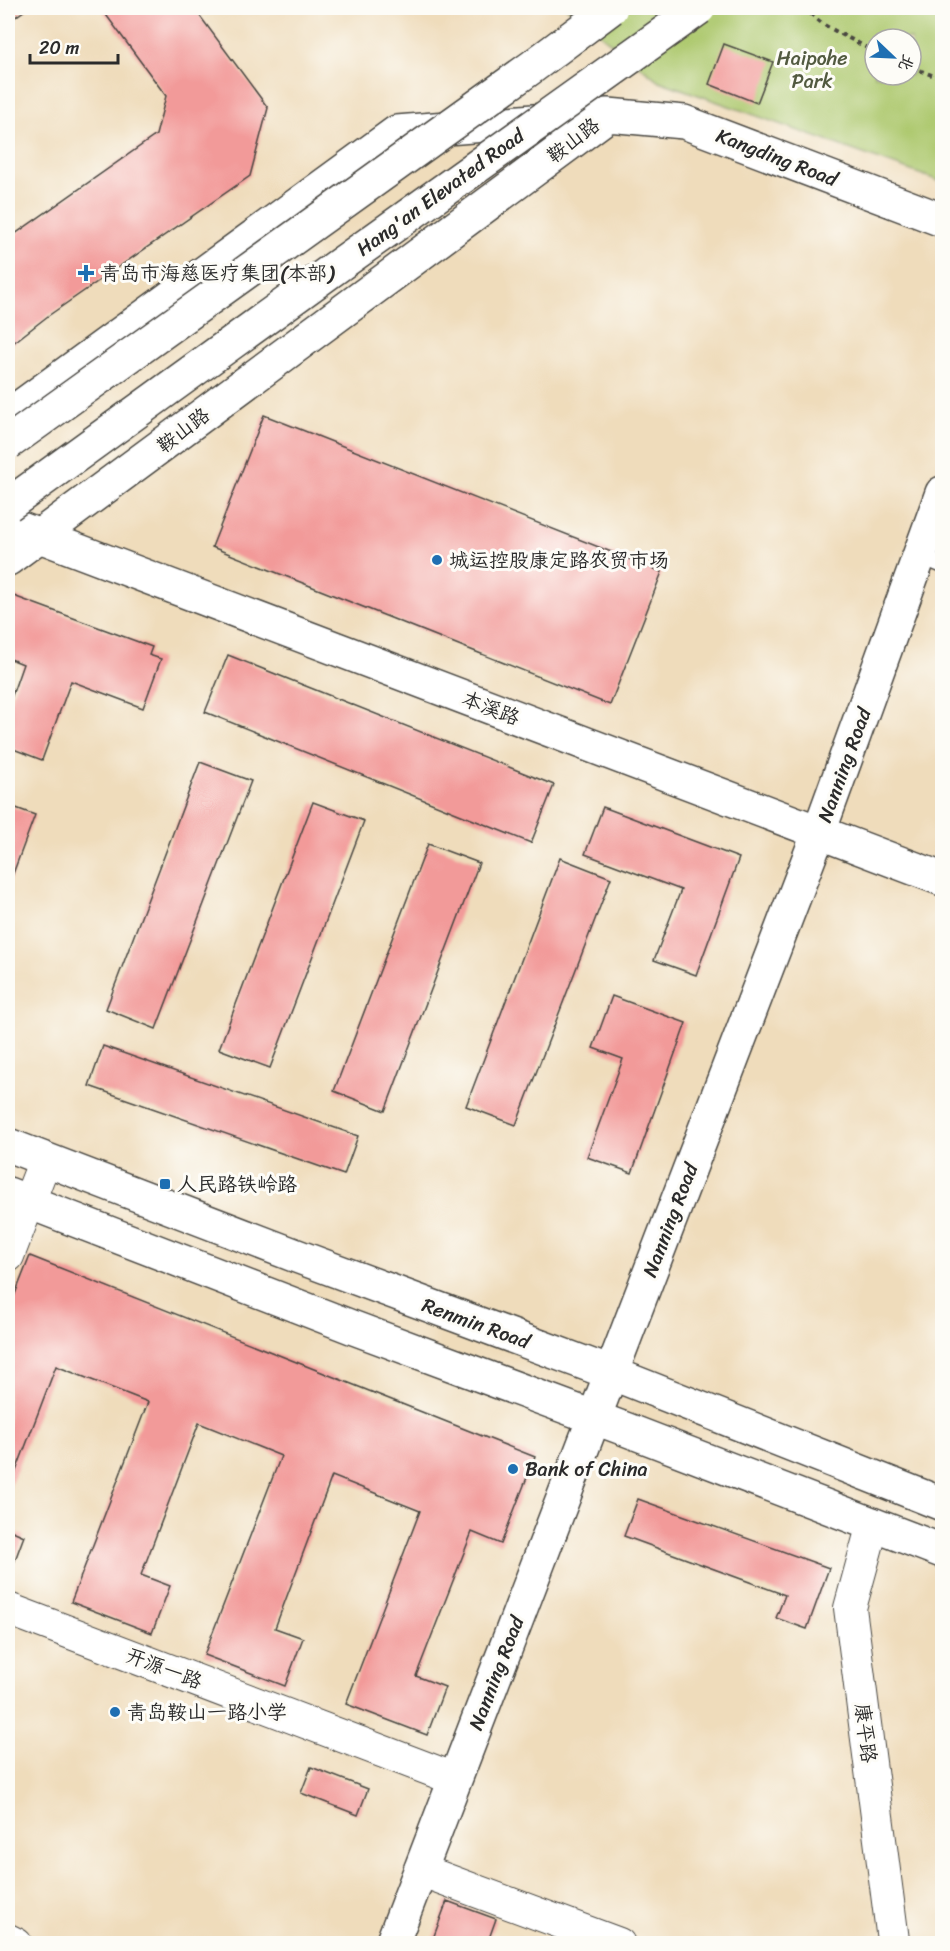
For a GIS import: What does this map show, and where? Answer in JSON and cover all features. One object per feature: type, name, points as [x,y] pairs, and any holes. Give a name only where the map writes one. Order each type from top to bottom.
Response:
[{"type":"main road","points":[[8,443],[523,74],[611,8]]},
{"type":"main road","name":"Hang'an Elevated Road","points":[[8,505],[699,8]]},
{"type":"main road","name":"Kangding Road","points":[[608,115],[684,122],[942,220]]},
{"type":"main road","name":"鞍山路","points":[[8,416],[397,132],[608,115]]},
{"type":"main road","name":"鞍山路","points":[[8,559],[608,115]]},
{"type":"main road","name":"Nanning Road","points":[[392,1944],[819,832],[931,560],[942,493]]},
{"type":"main road","points":[[8,524],[40,536]]},
{"type":"main road","name":"本溪路","points":[[40,536],[942,879]]},
{"type":"main road","name":"Renmin Road","points":[[8,1145],[611,1373],[942,1504]]},
{"type":"main road","points":[[18,1198],[942,1551]]},
{"type":"street","points":[[8,1256],[18,1198],[45,1160]]},
{"type":"street","name":"康平路","points":[[873,1524],[850,1608],[892,1944]]},
{"type":"street","name":"开源一路","points":[[8,1609],[455,1779]]},
{"type":"street","points":[[420,1870],[619,1944]]},
{"type":"street","points":[[8,1940],[16,1944]]},
{"type":"path","points":[[804,8],[825,25],[863,46]]},
{"type":"path","points":[[923,71],[941,77]]},
{"type":"green space","name":"Haipohe Park","points":[[567,8],[942,8],[942,182],[659,81]]},
{"type":"building","points":[[8,8],[28,8],[8,22]]},
{"type":"building","points":[[101,8],[194,8],[268,108],[250,176],[48,316],[8,347],[8,239],[156,135],[166,96]]},
{"type":"building","points":[[724,44],[773,62],[757,103],[709,84]]},
{"type":"building","name":"城运控股康定路农贸市场","points":[[264,415],[662,572],[610,705],[212,547]]},
{"type":"building","points":[[11,595],[152,647],[149,655],[161,659],[143,708],[71,681],[42,760],[8,747],[8,707],[23,664],[8,658],[8,604]]},
{"type":"building","points":[[228,655],[554,785],[531,843],[205,712]]},
{"type":"building","points":[[200,762],[251,781],[156,1029],[106,1009]]},
{"type":"building","points":[[313,802],[364,821],[270,1068],[219,1049]]},
{"type":"building","points":[[8,805],[35,815],[8,887]]},
{"type":"building","points":[[603,807],[739,858],[696,975],[654,960],[681,890],[585,854]]},
{"type":"building","points":[[428,844],[479,863],[385,1111],[334,1091]]},
{"type":"building","points":[[560,858],[611,878],[516,1125],[466,1106]]},
{"type":"building","points":[[612,996],[686,1023],[632,1173],[587,1157],[623,1059],[593,1048]]},
{"type":"building","points":[[103,1046],[358,1136],[344,1175],[89,1086]]},
{"type":"building","points":[[30,1256],[535,1457],[501,1544],[472,1532],[416,1676],[445,1687],[427,1735],[346,1704],[420,1511],[332,1476],[275,1628],[303,1638],[285,1686],[204,1655],[281,1456],[199,1423],[141,1575],[170,1586],[152,1633],[71,1602],[148,1402],[56,1366],[8,1492],[8,1312]]},
{"type":"building","points":[[638,1499],[829,1568],[807,1629],[776,1618],[785,1595],[624,1536]]},
{"type":"building","points":[[8,1529],[24,1536],[8,1579]]},
{"type":"building","points":[[311,1767],[368,1789],[358,1815],[301,1793]]},
{"type":"building","points":[[447,1901],[496,1919],[487,1944],[431,1944]]},
{"type":"place","name":"青岛市海慈医疗集团(本部)","points":[[86,273]]},
{"type":"place","name":"城运控股康定路农贸市场","points":[[437,560]]},
{"type":"place","name":"人民路铁岭路","points":[[165,1184]]},
{"type":"place","name":"Bank of China","points":[[513,1469]]},
{"type":"place","name":"青岛鞍山一路小学","points":[[115,1712]]}]
